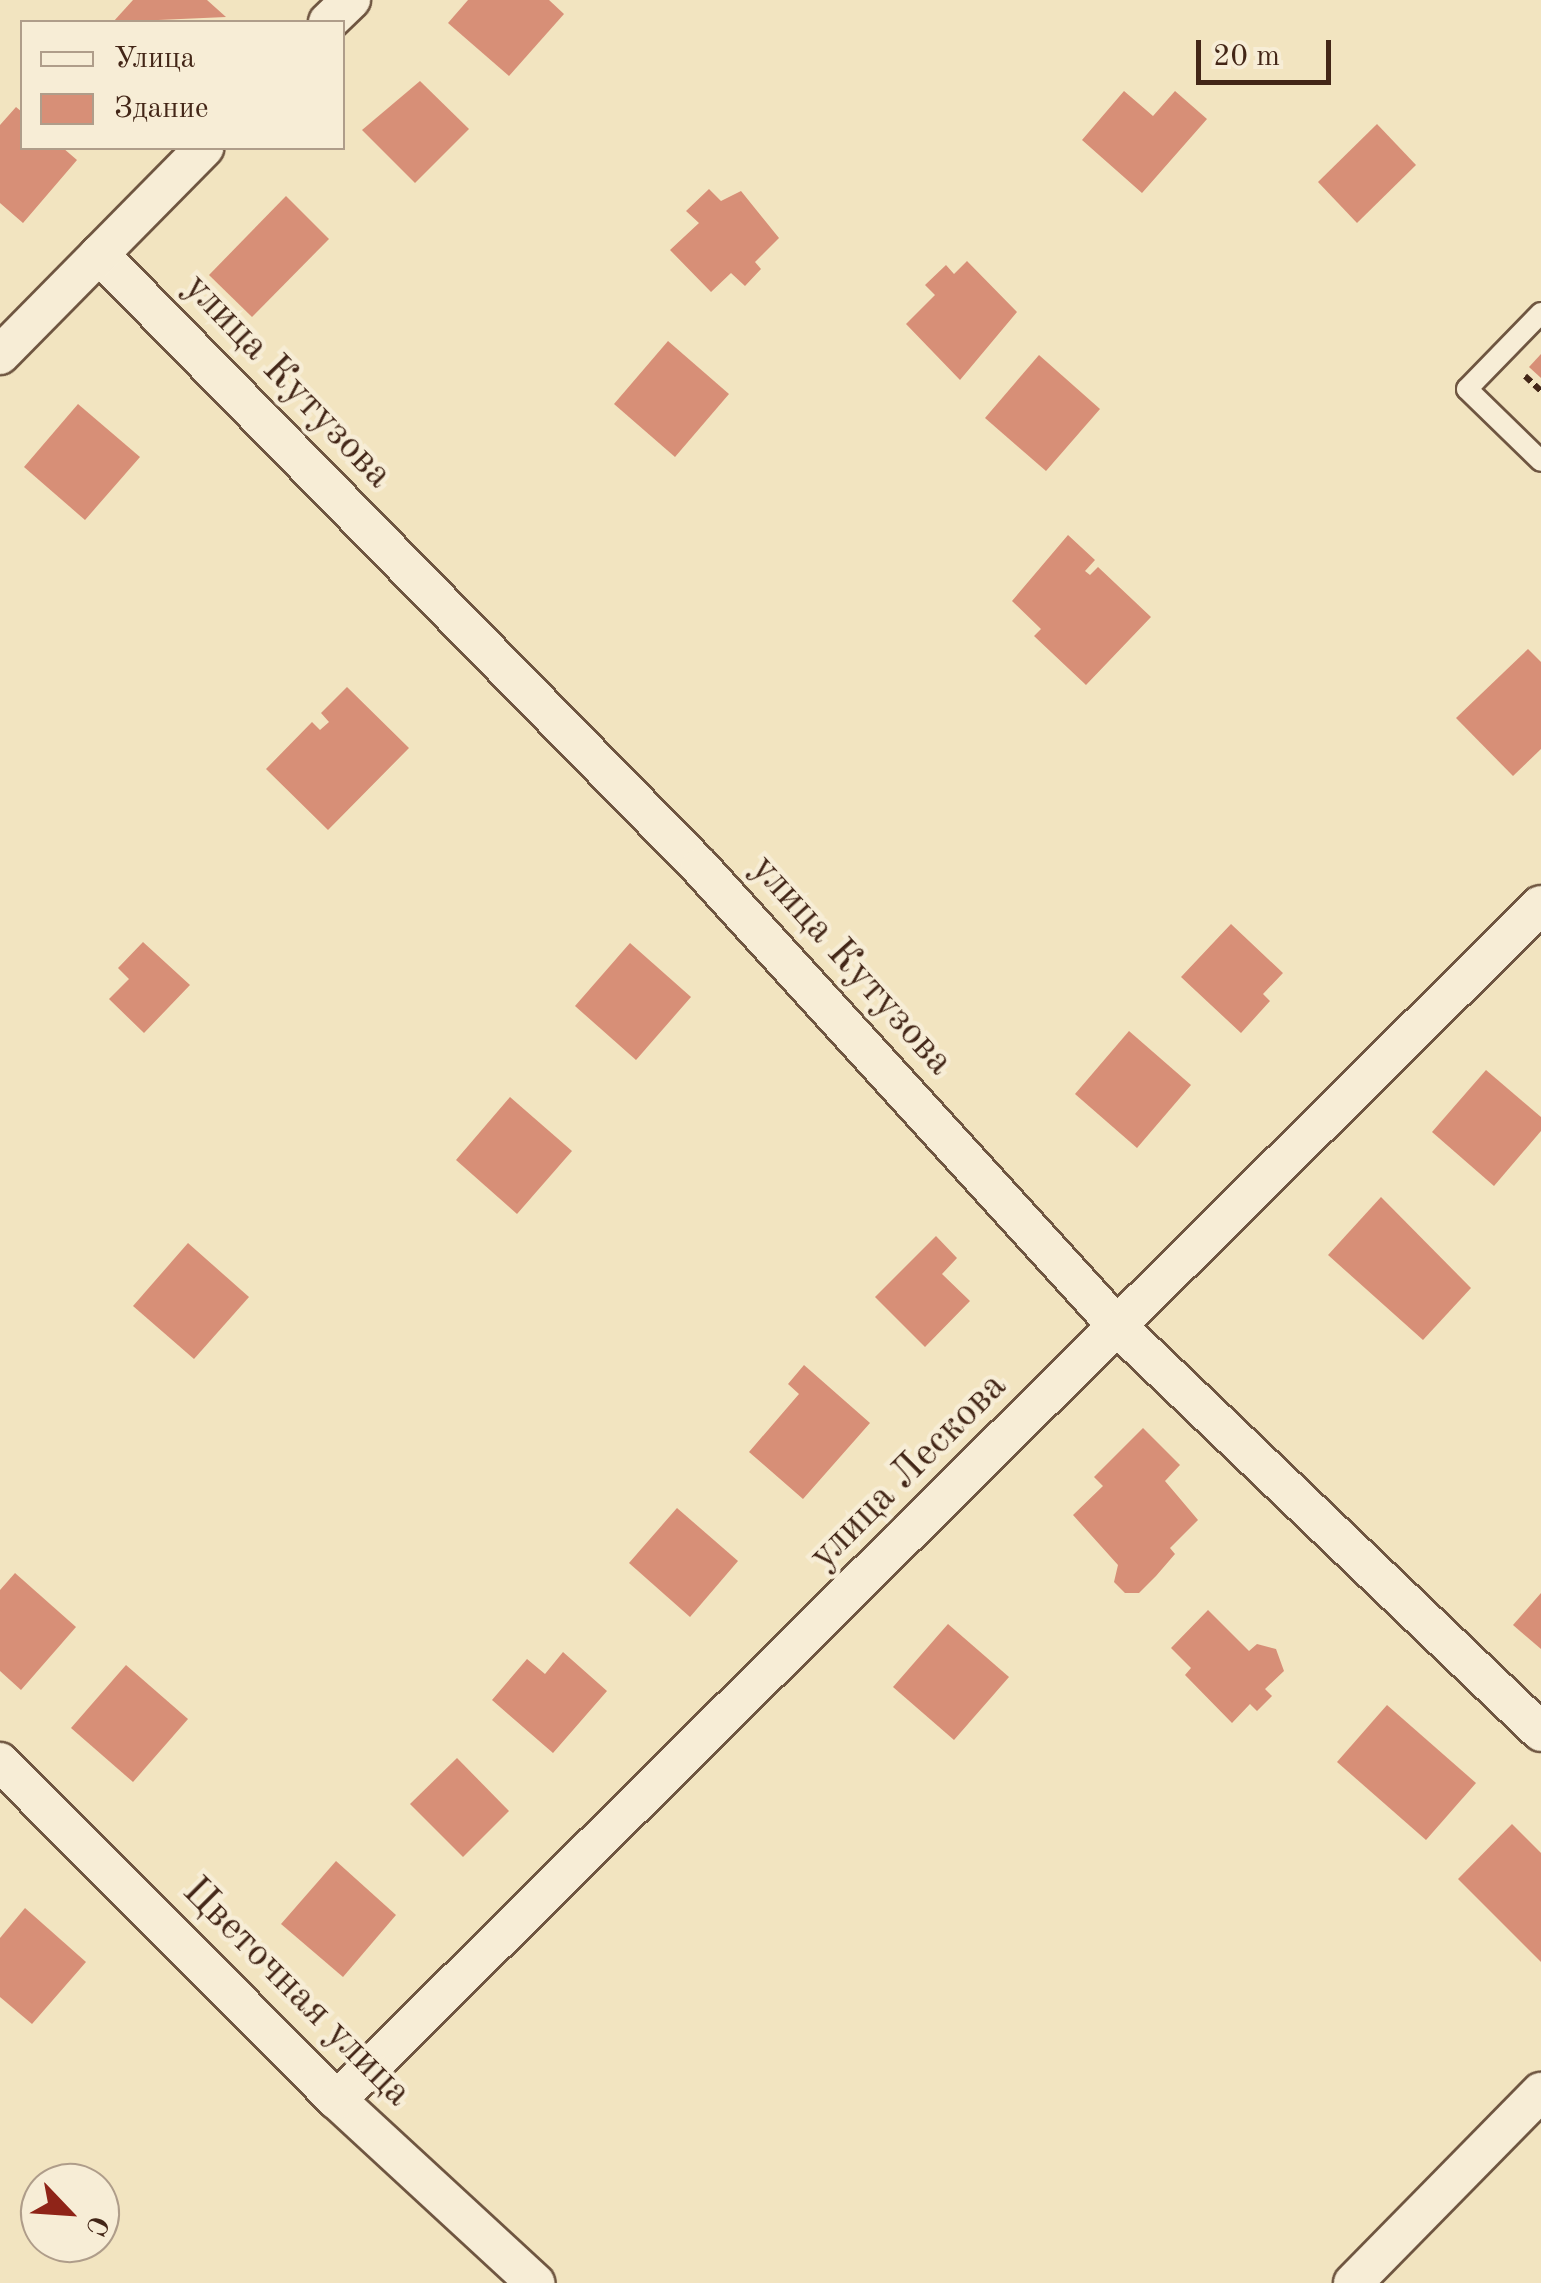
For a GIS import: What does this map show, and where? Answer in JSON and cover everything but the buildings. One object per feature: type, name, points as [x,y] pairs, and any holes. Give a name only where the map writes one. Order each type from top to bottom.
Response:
[{"type":"street","points":[[330,20],[351,0]]},
{"type":"street","points":[[0,355],[202,150]]},
{"type":"street","name":"улица Кутузова","points":[[99,254],[687,853],[1119,1328],[1541,1732]]},
{"type":"street","name":"улица Лескова","points":[[336,2100],[1119,1328],[1541,905]]},
{"type":"street","name":"Цветочная улица","points":[[0,1762],[336,2100],[535,2283]]},
{"type":"street","points":[[1353,2283],[1541,2092]]},
{"type":"lane","points":[[1541,313],[1467,389],[1541,461]]}]
